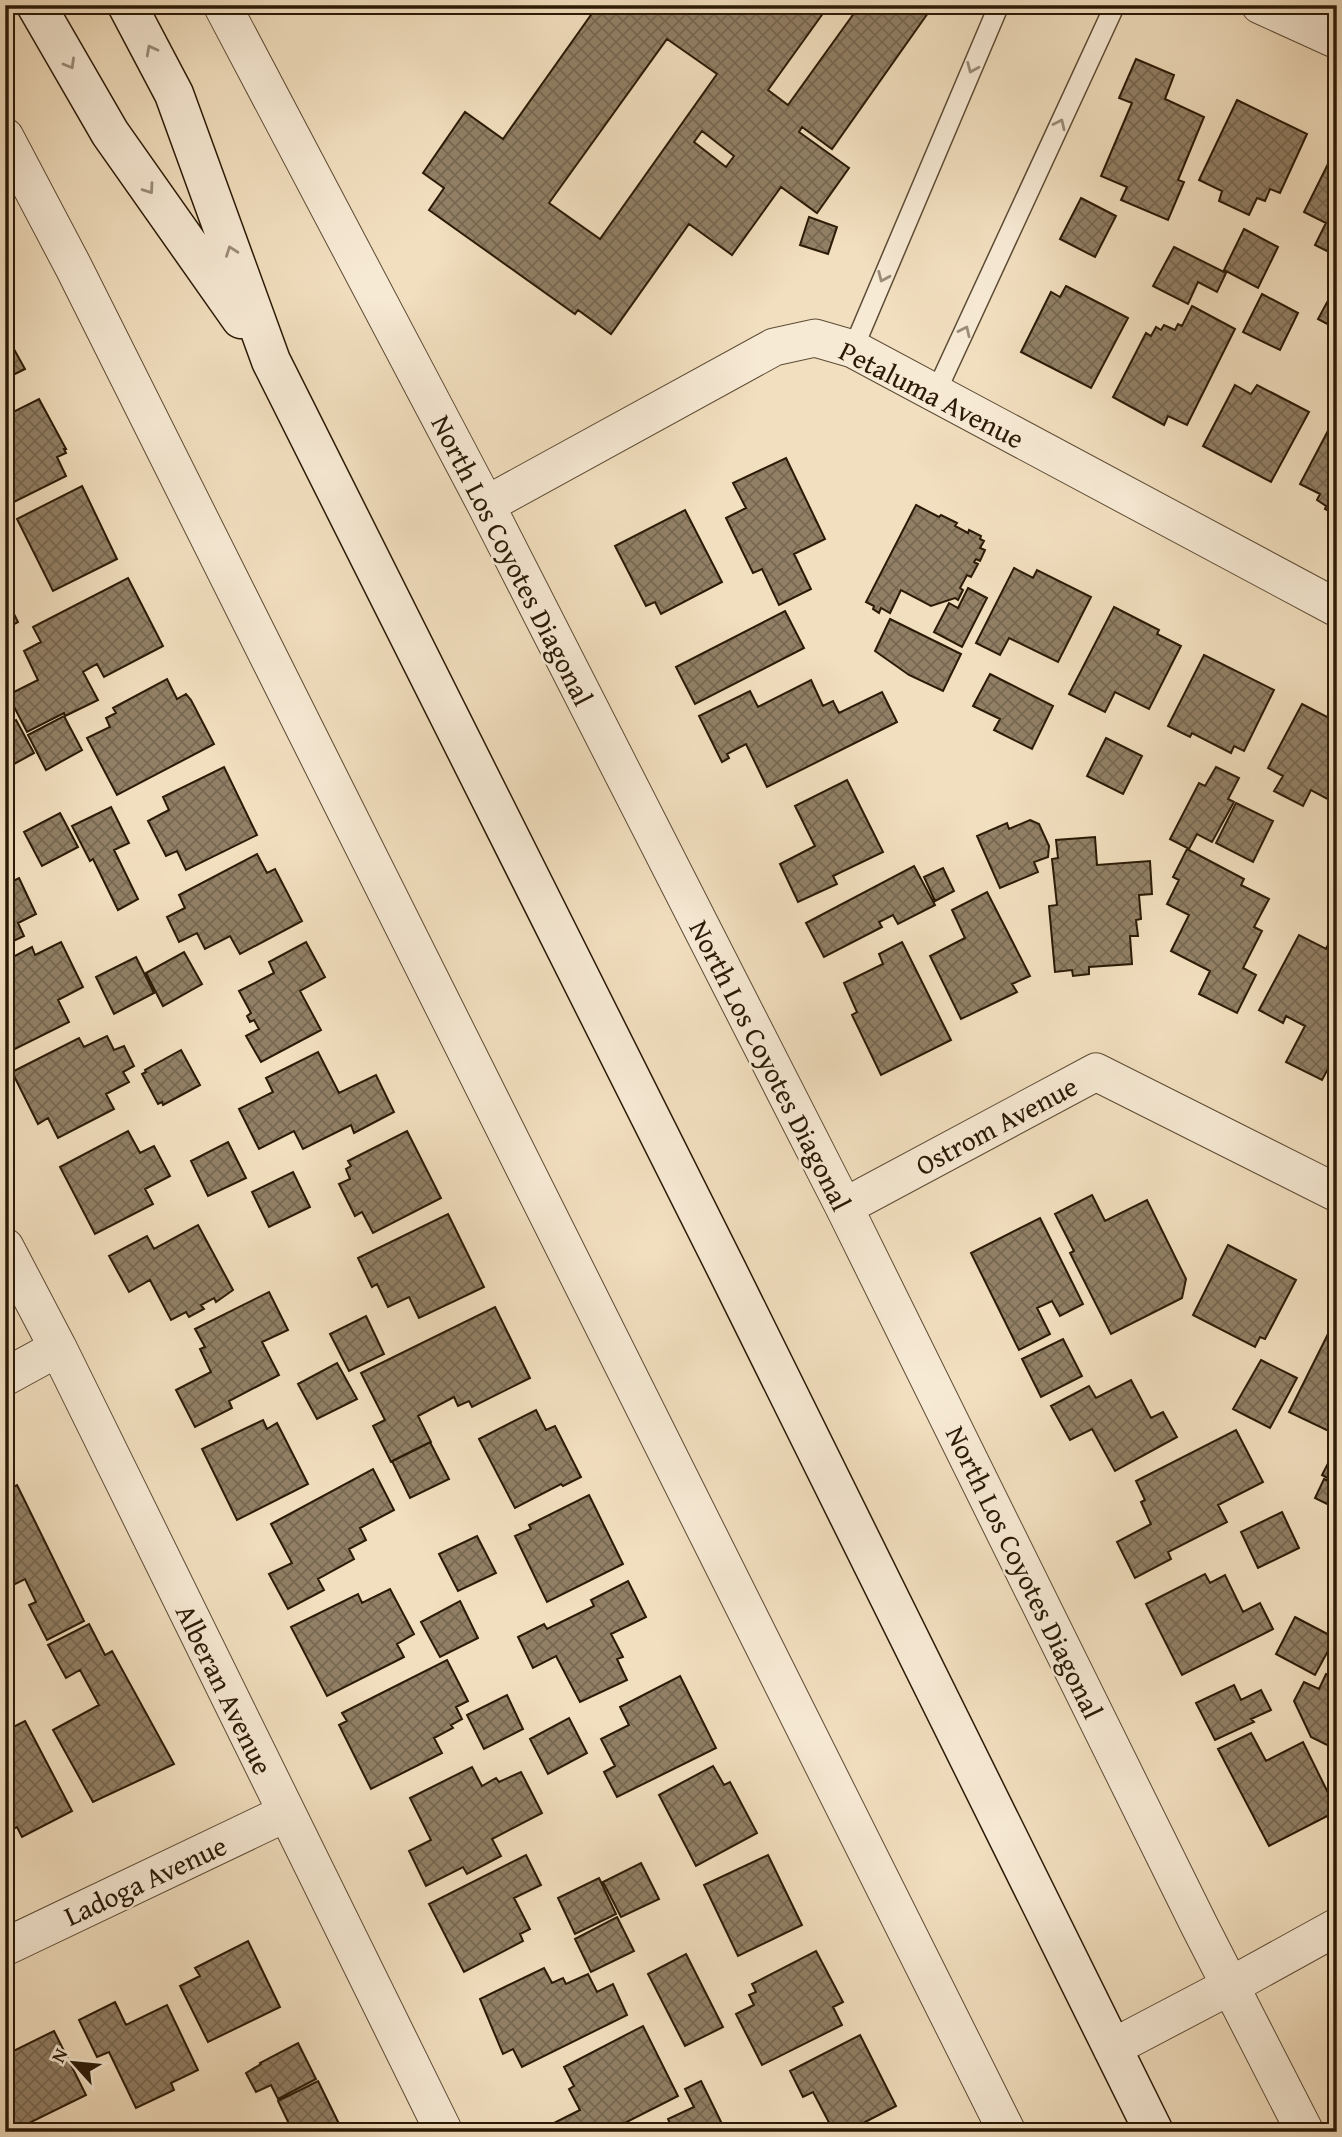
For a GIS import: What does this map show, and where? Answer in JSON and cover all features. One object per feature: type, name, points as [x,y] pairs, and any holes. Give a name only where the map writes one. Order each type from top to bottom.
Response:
[{"type":"main road","points":[[36,5],[110,133],[271,361]]},
{"type":"main road","points":[[127,5],[174,94],[271,361],[1154,2132]]},
{"type":"street","name":"North Los Coyotes Diagonal","points":[[222,5],[486,505],[844,1207],[1305,2132]]},
{"type":"street","points":[[1260,5],[1337,40]]},
{"type":"street","points":[[5,137],[74,268],[1007,2132]]},
{"type":"street","name":"Petaluma Avenue","points":[[486,505],[774,348],[816,338],[853,349],[1337,608]]},
{"type":"street","name":"Ostrom Avenue","points":[[844,1207],[1096,1072],[1337,1193]]},
{"type":"street","name":"Alberan Avenue","points":[[5,1247],[58,1349],[444,2132]]},
{"type":"street","points":[[5,1377],[58,1349]]},
{"type":"street","name":"Ladoga Avenue","points":[[5,1947],[286,1813]]},
{"type":"street","points":[[1112,2048],[1337,1927]]},
{"type":"lane","points":[[853,349],[999,5]]},
{"type":"lane","points":[[936,393],[1115,5]]},
{"type":"building","points":[[598,5],[829,5],[768,90],[788,105],[860,5],[920,5],[919,7],[928,13],[832,149],[802,127],[799,132],[849,168],[817,213],[781,187],[732,255],[689,224],[611,334],[578,310],[575,314],[429,210],[444,188],[423,173],[465,112],[503,139]],"holes":[[[667,39],[717,74],[600,239],[549,203]],[[702,131],[734,156],[726,167],[694,142]]]},
{"type":"building","points":[[1136,59],[1174,75],[1165,99],[1204,117],[1178,180],[1184,182],[1168,220],[1121,200],[1127,187],[1101,176],[1132,103],[1119,98]]},
{"type":"building","points":[[1237,100],[1307,134],[1280,193],[1270,189],[1265,201],[1257,198],[1249,215],[1219,201],[1222,191],[1199,180]]},
{"type":"building","points":[[1332,156],[1337,159],[1337,256],[1315,245],[1326,223],[1304,212]]},
{"type":"building","points":[[1081,198],[1116,216],[1095,257],[1060,239]]},
{"type":"building","points":[[809,217],[837,227],[828,254],[800,245]]},
{"type":"building","points":[[1244,229],[1278,247],[1258,288],[1224,270]]},
{"type":"building","points":[[1174,247],[1226,273],[1217,292],[1198,282],[1188,304],[1153,286]]},
{"type":"building","points":[[1337,284],[1337,329],[1318,319]]},
{"type":"building","points":[[1066,286],[1128,318],[1091,388],[1021,352],[1051,292],[1060,297]]},
{"type":"building","points":[[1262,294],[1298,313],[1280,350],[1243,332]]},
{"type":"building","points":[[1192,306],[1235,329],[1187,425],[1168,416],[1164,425],[1113,397],[1146,333],[1151,336],[1156,327],[1161,330],[1164,325],[1175,330],[1178,324],[1182,326]]},
{"type":"building","points":[[5,333],[25,369],[5,379]]},
{"type":"building","points":[[1235,385],[1251,394],[1257,385],[1309,412],[1271,482],[1203,446]]},
{"type":"building","points":[[39,399],[66,449],[66,453],[57,457],[66,476],[10,504],[5,495],[5,416]]},
{"type":"building","points":[[1330,427],[1337,431],[1337,515],[1325,509],[1326,506],[1317,500],[1320,494],[1300,484]]},
{"type":"building","points":[[786,458],[825,539],[794,554],[811,589],[779,605],[762,569],[753,573],[726,518],[746,508],[733,483]]},
{"type":"building","points":[[82,486],[117,559],[53,591],[17,519]]},
{"type":"building","points":[[916,505],[957,523],[955,526],[968,533],[969,530],[981,536],[980,539],[984,541],[980,548],[985,550],[980,561],[976,559],[974,562],[978,564],[971,577],[967,575],[960,588],[963,590],[958,600],[955,598],[931,606],[901,590],[890,613],[881,608],[879,613],[873,609],[874,606],[866,602]]},
{"type":"building","points":[[685,510],[722,582],[661,614],[655,602],[646,606],[615,546]]},
{"type":"building","points":[[1014,568],[1033,578],[1037,570],[1091,597],[1058,662],[1009,638],[1000,655],[976,643]]},
{"type":"building","points":[[128,578],[163,646],[104,677],[97,664],[83,672],[98,700],[65,716],[64,713],[27,732],[8,695],[38,680],[24,651],[41,642],[33,627]]},
{"type":"building","points":[[968,588],[987,598],[962,647],[934,632],[949,603],[958,608]]},
{"type":"building","points":[[5,596],[18,622],[5,629]]},
{"type":"building","points":[[1114,607],[1159,630],[1157,634],[1181,646],[1149,709],[1115,692],[1105,712],[1069,694]]},
{"type":"building","points":[[785,611],[804,648],[695,704],[676,667]]},
{"type":"building","points":[[890,619],[961,654],[943,691],[909,675],[875,651]]},
{"type":"building","points":[[1204,655],[1274,690],[1244,751],[1234,746],[1231,753],[1192,733],[1190,737],[1168,726]]},
{"type":"building","points":[[990,674],[1053,706],[1032,749],[994,730],[1000,719],[973,706]]},
{"type":"building","points":[[167,679],[177,699],[186,694],[191,700],[214,744],[117,795],[87,738],[110,727],[106,718],[116,713],[113,708]]},
{"type":"building","points":[[811,680],[823,706],[833,701],[839,713],[882,692],[897,722],[767,787],[746,744],[727,754],[729,758],[722,762],[699,716],[750,691],[758,707]]},
{"type":"building","points":[[1302,704],[1337,722],[1337,804],[1311,790],[1303,806],[1274,791],[1283,776],[1268,768]]},
{"type":"building","points":[[64,716],[82,750],[46,770],[28,735]]},
{"type":"building","points":[[16,720],[34,753],[5,769],[5,726]]},
{"type":"building","points":[[1106,738],[1142,756],[1123,794],[1087,776]]},
{"type":"building","points":[[224,767],[257,835],[186,870],[177,851],[166,856],[148,821],[169,810],[163,797]]},
{"type":"building","points":[[1216,767],[1239,778],[1228,799],[1234,802],[1212,842],[1197,834],[1189,849],[1170,839],[1199,783],[1205,786]]},
{"type":"building","points":[[847,780],[883,852],[833,876],[837,884],[798,902],[780,864],[815,846],[795,806]]},
{"type":"building","points":[[1236,803],[1273,821],[1253,862],[1216,843]]},
{"type":"building","points":[[111,807],[129,843],[114,850],[138,899],[118,910],[93,859],[90,861],[72,826]]},
{"type":"building","points":[[60,813],[78,847],[42,866],[24,832]]},
{"type":"building","points":[[1030,820],[1039,824],[1049,846],[1048,857],[1034,862],[1038,872],[1000,888],[977,836],[1007,823],[1009,829]]},
{"type":"building","points":[[1095,837],[1097,865],[1150,861],[1152,894],[1139,895],[1141,919],[1136,920],[1138,936],[1130,936],[1132,964],[1089,967],[1089,974],[1073,976],[1072,970],[1055,972],[1049,906],[1057,905],[1052,859],[1058,858],[1056,840]]},
{"type":"building","points":[[1187,849],[1244,879],[1241,885],[1269,899],[1254,927],[1262,931],[1243,968],[1256,975],[1237,1013],[1199,994],[1210,971],[1171,951],[1189,915],[1167,904],[1179,880],[1173,877]]},
{"type":"building","points":[[257,854],[267,873],[275,869],[302,921],[240,954],[230,936],[205,949],[197,933],[179,942],[167,917],[185,908],[179,895]]},
{"type":"building","points":[[914,866],[935,905],[898,924],[893,915],[879,922],[882,927],[824,957],[806,923]]},
{"type":"building","points":[[943,868],[954,891],[935,901],[924,877]]},
{"type":"building","points":[[19,878],[36,914],[18,923],[24,936],[5,945],[5,885]]},
{"type":"building","points":[[987,892],[1030,976],[1012,984],[1017,992],[961,1019],[930,956],[965,938],[952,910]]},
{"type":"building","points":[[1335,930],[1337,1052],[1322,1080],[1286,1062],[1305,1026],[1286,1016],[1283,1023],[1259,1010],[1299,935],[1326,949]]},
{"type":"building","points":[[61,942],[83,987],[58,1000],[69,1022],[5,1054],[5,961],[32,947],[35,955]]},
{"type":"building","points":[[306,942],[325,977],[300,991],[321,1030],[261,1062],[246,1036],[259,1029],[254,1020],[250,1022],[247,1016],[251,1013],[239,991],[274,973],[269,962]]},
{"type":"building","points":[[902,942],[951,1040],[881,1075],[852,1015],[857,1012],[844,983],[883,964],[879,954]]},
{"type":"building","points":[[184,952],[202,984],[163,1006],[146,973]]},
{"type":"building","points":[[136,957],[154,993],[114,1014],[96,977]]},
{"type":"building","points":[[107,1036],[114,1050],[124,1046],[134,1066],[123,1072],[129,1082],[106,1094],[114,1109],[58,1138],[48,1118],[38,1124],[12,1072],[79,1038],[84,1047]]},
{"type":"building","points":[[181,1050],[200,1085],[163,1105],[162,1102],[158,1104],[142,1074]]},
{"type":"building","points":[[318,1052],[339,1093],[376,1075],[394,1112],[354,1133],[351,1125],[303,1149],[294,1131],[259,1149],[239,1109],[273,1092],[266,1078]]},
{"type":"building","points":[[128,1131],[140,1153],[154,1146],[170,1176],[145,1189],[153,1204],[95,1234],[60,1167]]},
{"type":"building","points":[[407,1131],[441,1198],[373,1233],[362,1212],[355,1216],[339,1184],[350,1179],[346,1169],[351,1166],[348,1161]]},
{"type":"building","points":[[228,1142],[246,1178],[208,1196],[191,1161]]},
{"type":"building","points":[[293,1172],[310,1207],[269,1227],[252,1192]]},
{"type":"building","points":[[1092,1195],[1105,1221],[1147,1200],[1186,1279],[1182,1298],[1111,1334],[1070,1253],[1074,1251],[1055,1214]]},
{"type":"building","points":[[448,1214],[484,1287],[419,1318],[409,1297],[388,1307],[377,1284],[372,1287],[358,1258]]},
{"type":"building","points":[[1040,1218],[1083,1304],[1060,1316],[1052,1301],[1037,1308],[1050,1334],[1019,1350],[971,1253]]},
{"type":"building","points":[[198,1225],[233,1290],[216,1302],[214,1298],[201,1305],[204,1309],[189,1317],[186,1312],[171,1320],[150,1280],[129,1292],[109,1256],[147,1236],[154,1249]]},
{"type":"building","points":[[1228,1245],[1296,1280],[1265,1339],[1260,1337],[1255,1347],[1193,1315]]},
{"type":"building","points":[[269,1292],[288,1330],[262,1342],[279,1375],[229,1401],[232,1408],[195,1427],[176,1390],[211,1372],[200,1349],[205,1347],[195,1329]]},
{"type":"building","points":[[495,1307],[530,1378],[472,1407],[469,1401],[458,1406],[454,1397],[418,1416],[431,1442],[391,1462],[373,1426],[385,1420],[361,1373]]},
{"type":"building","points":[[366,1316],[384,1354],[349,1371],[330,1334]]},
{"type":"building","points":[[1337,1316],[1337,1435],[1289,1412]]},
{"type":"building","points":[[1063,1339],[1082,1376],[1041,1397],[1022,1359]]},
{"type":"building","points":[[1261,1360],[1297,1378],[1270,1428],[1233,1409]]},
{"type":"building","points":[[337,1363],[357,1399],[317,1419],[298,1384]]},
{"type":"building","points":[[1131,1380],[1151,1418],[1163,1412],[1177,1437],[1115,1471],[1092,1429],[1070,1440],[1051,1406],[1089,1386],[1096,1398]]},
{"type":"building","points":[[536,1410],[546,1430],[555,1426],[581,1477],[563,1486],[561,1484],[515,1508],[479,1439]]},
{"type":"building","points":[[263,1420],[267,1429],[277,1423],[308,1484],[237,1520],[202,1449]]},
{"type":"building","points":[[1236,1430],[1263,1482],[1218,1505],[1227,1522],[1168,1552],[1171,1559],[1135,1578],[1117,1542],[1151,1524],[1141,1502],[1145,1500],[1136,1481]]},
{"type":"building","points":[[430,1442],[449,1479],[410,1498],[392,1461]]},
{"type":"building","points":[[1337,1446],[1337,1483],[1322,1475]]},
{"type":"building","points":[[373,1469],[394,1510],[360,1528],[366,1540],[349,1549],[354,1559],[318,1579],[324,1590],[288,1609],[269,1574],[292,1563],[271,1524]]},
{"type":"building","points":[[1324,1479],[1337,1485],[1337,1509],[1315,1498]]},
{"type":"building","points":[[17,1485],[84,1621],[47,1640],[29,1605],[36,1602],[25,1579],[5,1589],[5,1491]]},
{"type":"building","points":[[589,1495],[623,1564],[547,1602],[515,1536],[531,1529],[529,1525]]},
{"type":"building","points":[[1282,1512],[1299,1548],[1258,1568],[1241,1532]]},
{"type":"building","points":[[477,1536],[496,1573],[458,1591],[439,1554]]},
{"type":"building","points":[[1205,1574],[1210,1583],[1225,1575],[1243,1612],[1260,1603],[1273,1629],[1182,1675],[1146,1604]]},
{"type":"building","points":[[628,1581],[646,1617],[611,1634],[623,1657],[617,1659],[627,1680],[580,1702],[556,1656],[533,1668],[518,1637],[544,1624],[547,1629],[594,1606],[591,1600]]},
{"type":"building","points":[[390,1589],[414,1634],[397,1644],[404,1657],[327,1696],[291,1627],[358,1594],[362,1603]]},
{"type":"building","points":[[460,1601],[478,1638],[440,1657],[421,1622]]},
{"type":"building","points":[[1295,1617],[1335,1638],[1315,1675],[1276,1654]]},
{"type":"building","points":[[89,1624],[105,1655],[112,1651],[174,1764],[93,1802],[53,1730],[99,1705],[80,1670],[66,1678],[48,1645]]},
{"type":"building","points":[[447,1660],[468,1701],[456,1707],[462,1719],[451,1725],[453,1728],[434,1738],[442,1753],[371,1789],[339,1725],[347,1721],[342,1713]]},
{"type":"building","points":[[1326,1674],[1337,1679],[1337,1750],[1311,1737],[1294,1701],[1304,1682],[1319,1689]]},
{"type":"building","points":[[680,1676],[716,1748],[617,1797],[604,1772],[615,1766],[601,1739],[629,1725],[620,1707]]},
{"type":"building","points":[[1234,1685],[1241,1700],[1261,1690],[1271,1710],[1251,1719],[1254,1722],[1215,1740],[1196,1703]]},
{"type":"building","points":[[507,1695],[523,1729],[484,1749],[467,1715]]},
{"type":"building","points":[[569,1718],[587,1753],[548,1774],[530,1739]]},
{"type":"building","points":[[25,1721],[72,1811],[22,1837],[17,1827],[5,1833],[5,1731]]},
{"type":"building","points":[[1251,1733],[1266,1761],[1303,1742],[1337,1811],[1269,1846],[1218,1749]]},
{"type":"building","points":[[713,1766],[724,1785],[730,1782],[757,1833],[696,1866],[659,1795]]},
{"type":"building","points":[[472,1767],[482,1786],[496,1778],[499,1782],[521,1772],[542,1813],[492,1839],[501,1856],[467,1874],[463,1867],[426,1886],[409,1851],[431,1840],[410,1798]]},
{"type":"building","points":[[526,1855],[541,1885],[514,1898],[530,1929],[520,1934],[523,1941],[464,1972],[429,1904]]},
{"type":"building","points":[[768,1855],[802,1925],[738,1956],[704,1885]]},
{"type":"building","points":[[641,1863],[659,1899],[621,1917],[603,1882]]},
{"type":"building","points":[[599,1878],[616,1914],[575,1934],[558,1898]]},
{"type":"building","points":[[617,1917],[634,1951],[591,1972],[575,1939]]},
{"type":"building","points":[[248,1941],[280,2007],[208,2042],[180,1986],[200,1976],[195,1968]]},
{"type":"building","points":[[816,1951],[843,2002],[833,2007],[842,2025],[762,2065],[736,2014],[754,2005],[749,1995],[756,1992],[752,1984]]},
{"type":"building","points":[[686,1954],[723,2027],[685,2046],[648,1974]]},
{"type":"building","points":[[544,1968],[552,1983],[563,1978],[566,1984],[588,1974],[597,1992],[613,1984],[627,2015],[522,2067],[513,2049],[503,2054],[480,1999]]},
{"type":"building","points":[[115,2002],[126,2025],[167,2005],[198,2070],[171,2083],[174,2090],[136,2108],[109,2052],[97,2057],[79,2020]]},
{"type":"building","points":[[643,2026],[678,2096],[607,2132],[548,2132],[546,2127],[580,2110],[569,2089],[574,2086],[564,2067]]},
{"type":"building","points":[[54,2031],[86,2095],[15,2130],[5,2110],[5,2055]]},
{"type":"building","points":[[860,2035],[896,2106],[846,2132],[834,2132],[813,2092],[803,2097],[790,2071]]},
{"type":"building","points":[[298,2043],[316,2079],[278,2099],[271,2085],[256,2092],[246,2073]]},
{"type":"building","points":[[318,2081],[343,2132],[293,2132],[278,2101]]},
{"type":"building","points":[[701,2081],[726,2132],[674,2132],[668,2119],[694,2107],[685,2089]]}]
